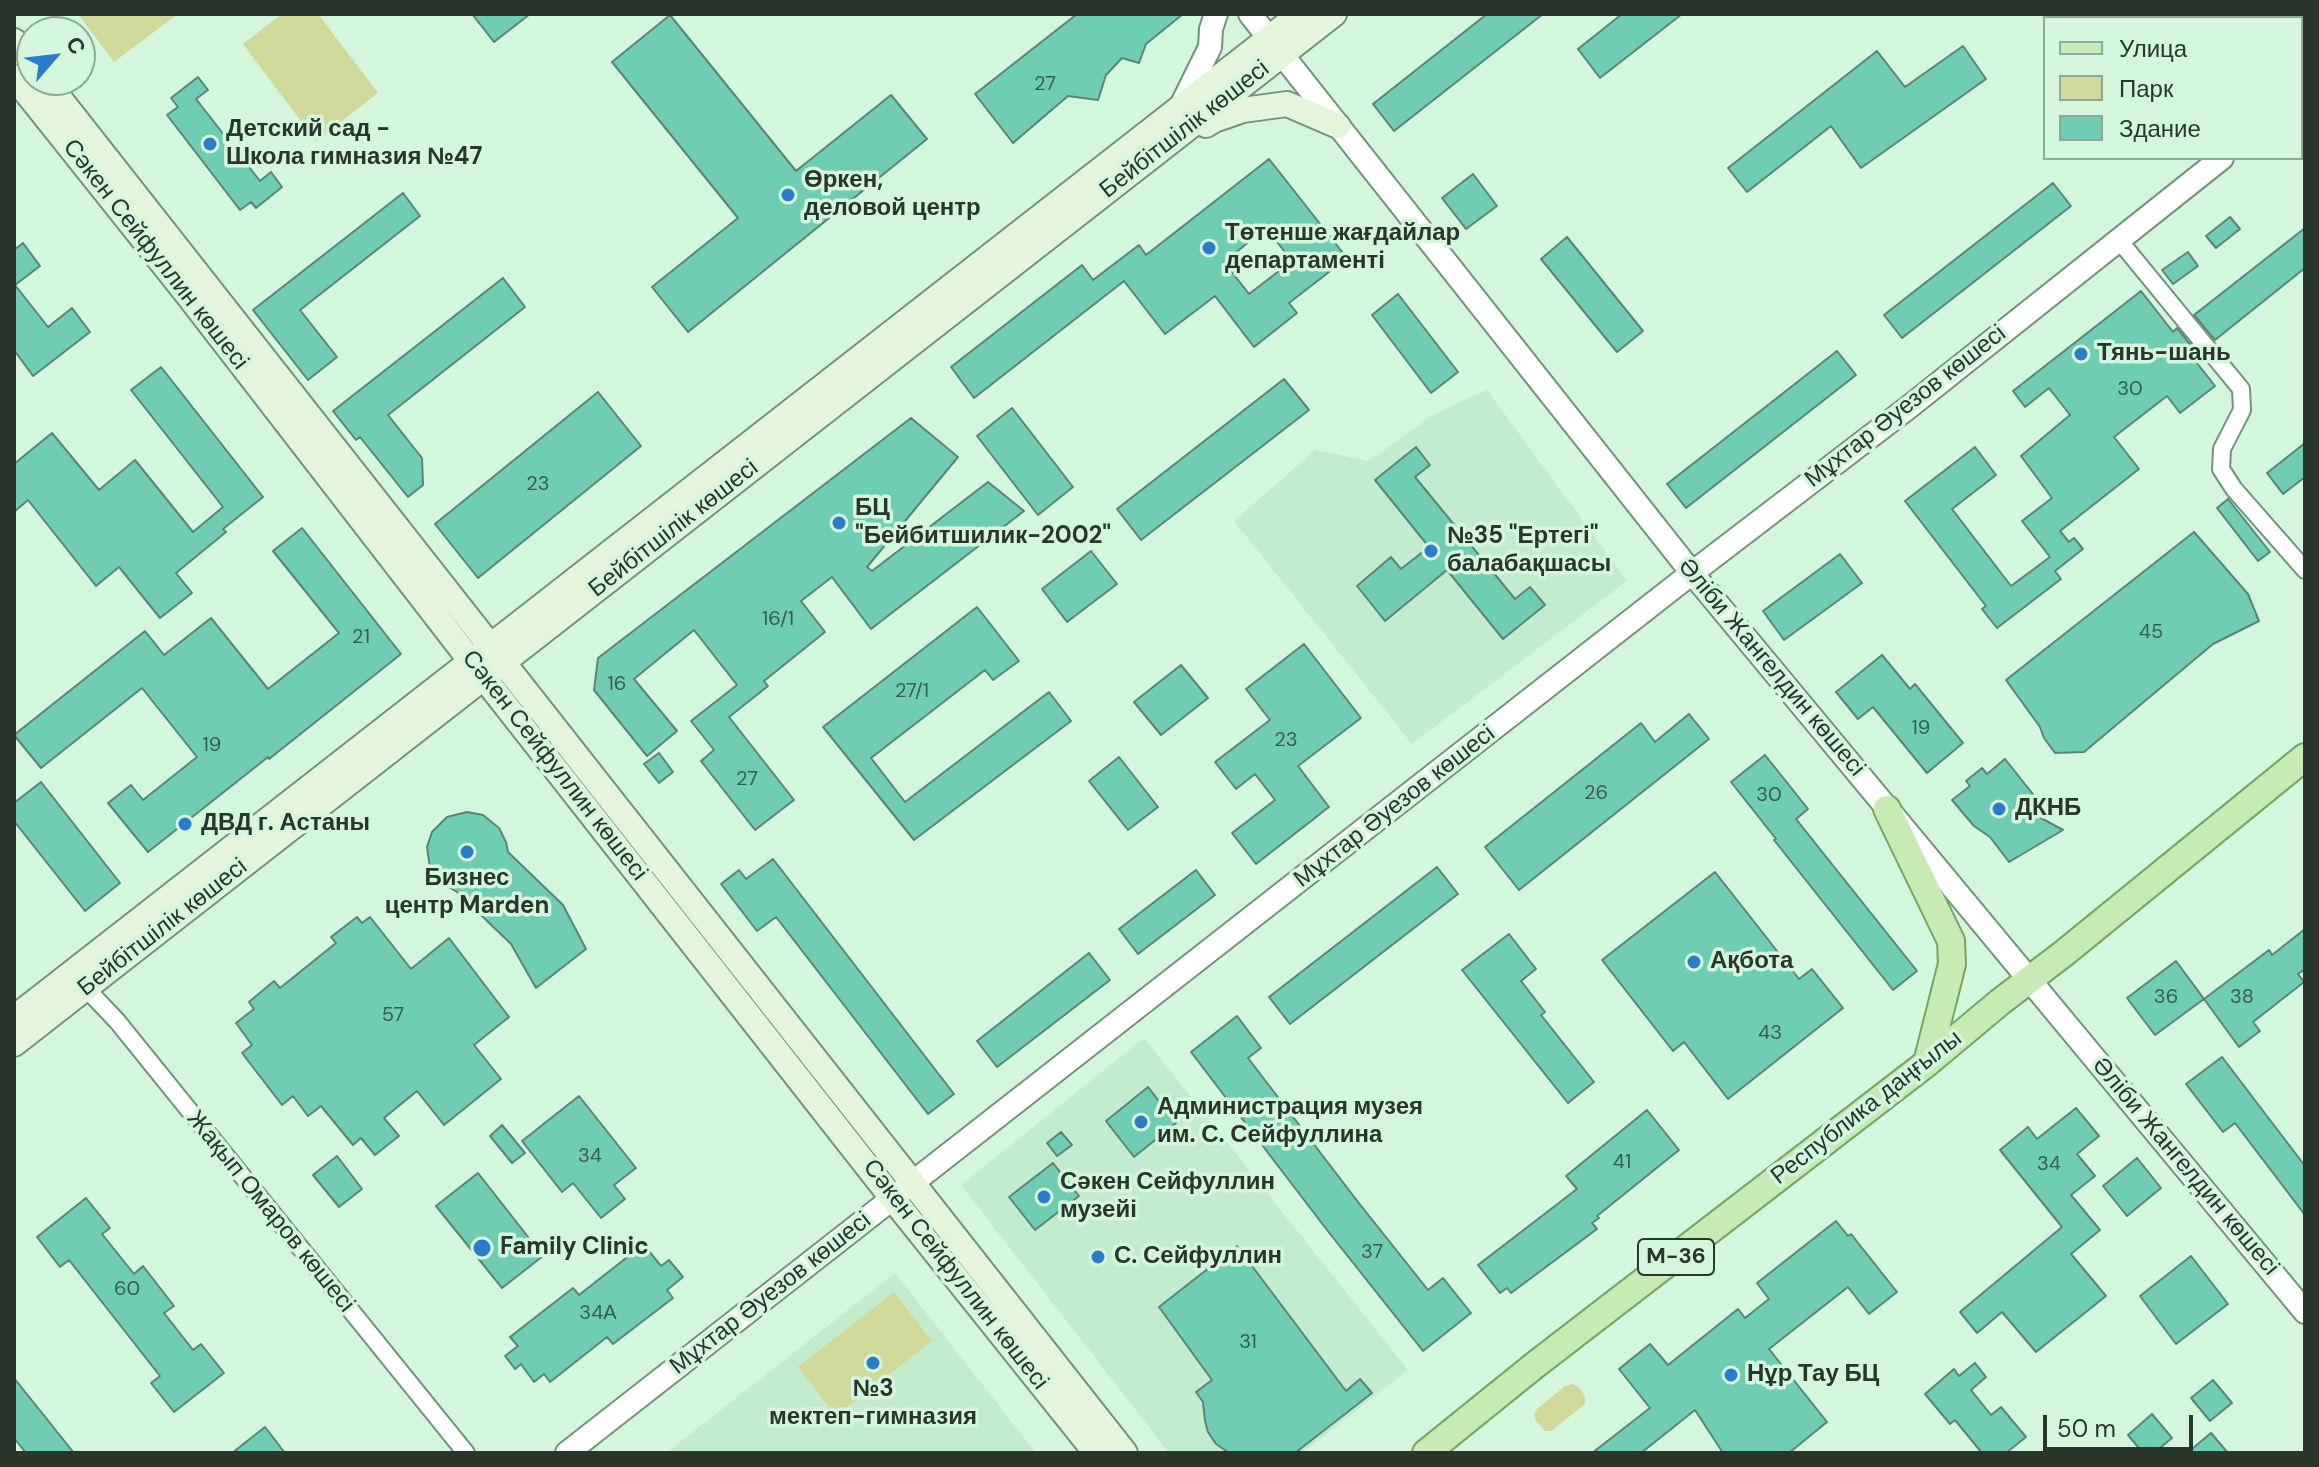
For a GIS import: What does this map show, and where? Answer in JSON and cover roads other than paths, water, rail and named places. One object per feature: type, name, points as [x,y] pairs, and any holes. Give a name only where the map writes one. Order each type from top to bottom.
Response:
[{"type":"main road","name":"Бейбітшілік көшесі","points":[[14,1044],[78,980],[487,662],[1155,153],[1275,46],[1300,14]]},
{"type":"main road","name":"Бейбітшілік көшесі","points":[[487,662],[1181,106],[1275,46],[1334,14]]},
{"type":"main road","name":"Сәкен Сейфуллин көшесі","points":[[14,77],[187,294],[912,1183],[1125,1453]]},
{"type":"main road","name":"Сәкен Сейфуллин көшесі","points":[[57,96],[893,1199],[1096,1453]]},
{"type":"main road","points":[[1155,153],[1182,141],[1214,120],[1243,110],[1287,104],[1338,126]]},
{"type":"main road","name":"Республика даңғылы","points":[[1426,1453],[1535,1365],[1927,1063],[2305,757]]},
{"type":"main road","points":[[1887,809],[1951,941],[1952,964],[1927,1063]]},
{"type":"main road","name":"Бейбітшілік көшесі","points":[[14,1018],[78,980]]},
{"type":"street","points":[[1181,106],[1210,47],[1216,14]]},
{"type":"street","name":"Әліби Жангелдин көшесі","points":[[1250,14],[1692,573],[2305,1312]]},
{"type":"street","name":"Мұхтар Әуезов көшесі","points":[[567,1453],[1692,573],[1909,407],[2219,160]]},
{"type":"street","points":[[2118,239],[2241,389],[2242,410],[2222,449],[2221,469],[2234,489],[2305,570]]},
{"type":"street","name":"Жақып Омаров көшесі","points":[[78,980],[111,1014],[466,1453]]},
{"type":"place","name":"Детский сад - Школа гимназия №47","points":[[210,144]]},
{"type":"place","name":"Өркен, деловой центр","points":[[788,195]]},
{"type":"place","name":"Төтенше жағдайлар департаменті","points":[[1209,248]]},
{"type":"place","name":"Тянь-шань","points":[[2081,354]]},
{"type":"place","name":"БЦ \"Бейбитшилик-2002\"","points":[[839,523]]},
{"type":"place","name":"№35 \"Ертегі\" балабақшасы","points":[[1431,551]]},
{"type":"place","name":"ДКНБ","points":[[1999,809]]},
{"type":"place","name":"ДВД г. Астаны","points":[[185,824]]},
{"type":"place","name":"Бизнес центр Marden","points":[[467,852]]},
{"type":"place","name":"Ақбота","points":[[1694,962]]},
{"type":"place","name":"Администрация музея им. С. Сейфуллина","points":[[1141,1122]]},
{"type":"place","name":"Сәкен Сейфуллин музейі","points":[[1044,1197]]},
{"type":"place","name":"Family Clinic","points":[[482,1248]]},
{"type":"place","name":"С. Сейфуллин","points":[[1098,1257]]},
{"type":"place","name":"№3 мектеп-гимназия","points":[[873,1363]]},
{"type":"place","name":"Нұр Тау БЦ","points":[[1731,1375]]}]
